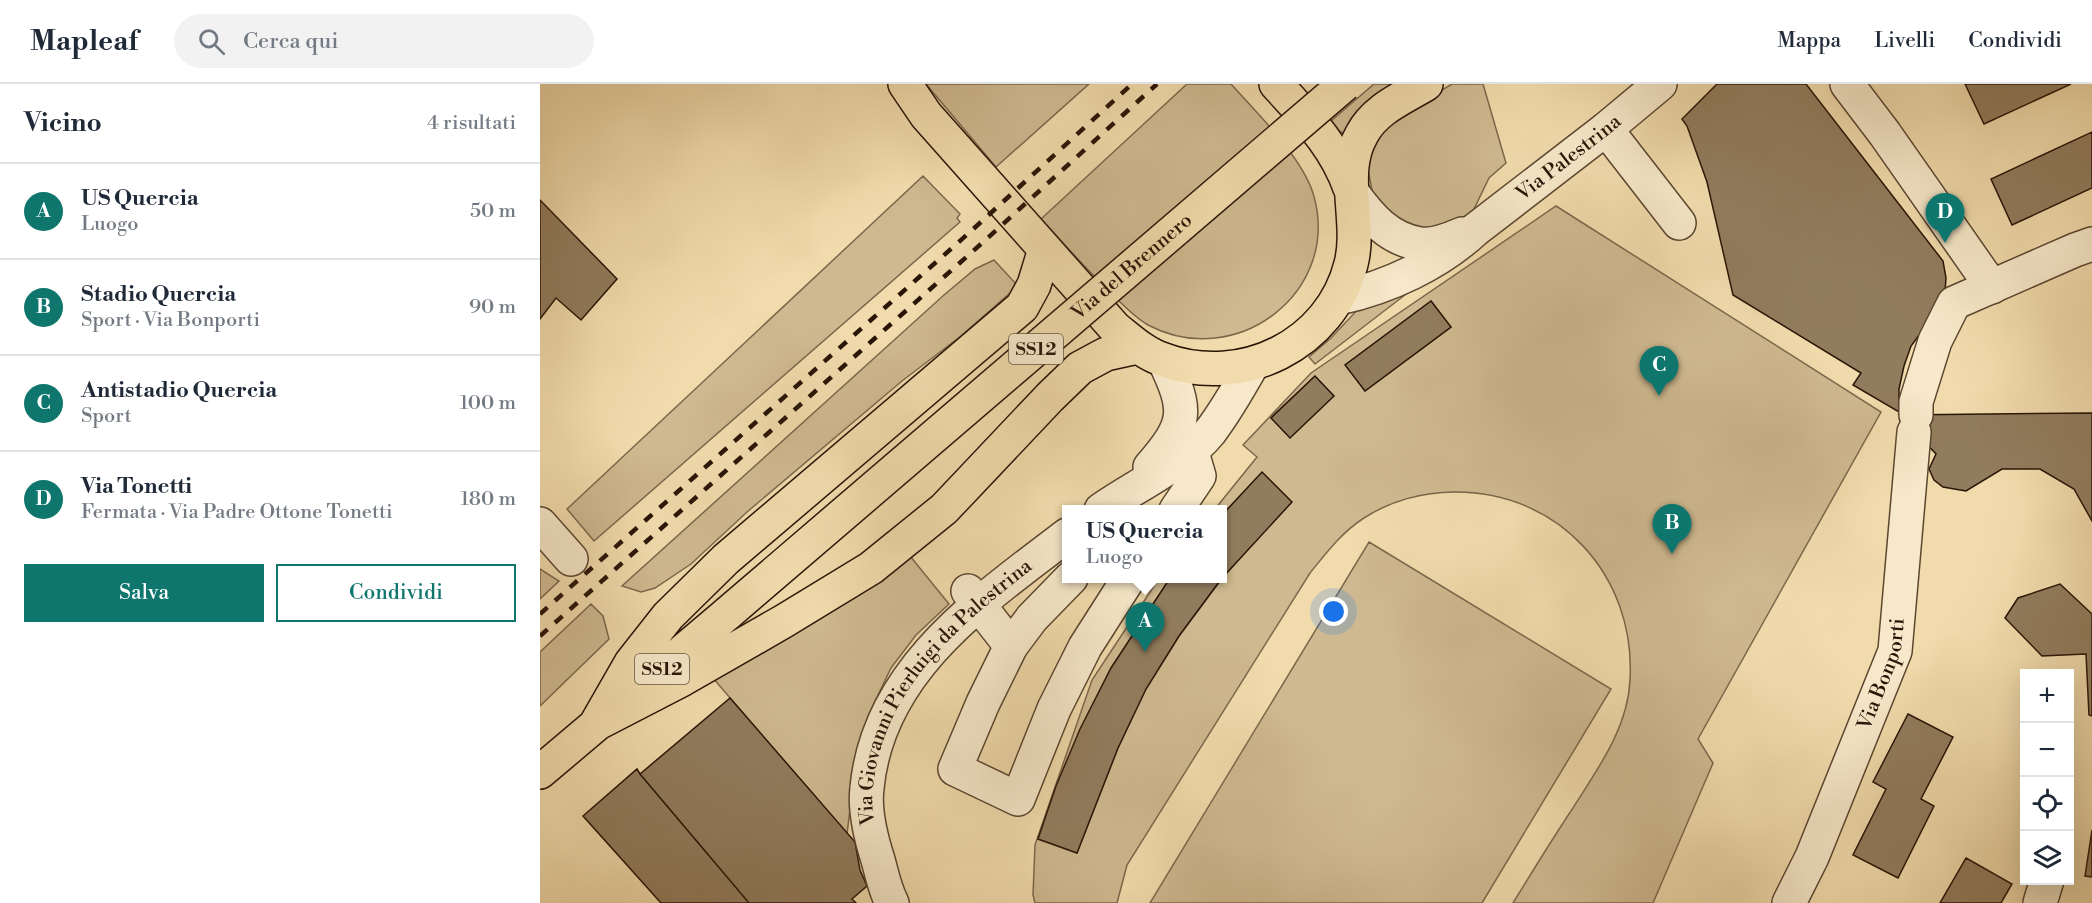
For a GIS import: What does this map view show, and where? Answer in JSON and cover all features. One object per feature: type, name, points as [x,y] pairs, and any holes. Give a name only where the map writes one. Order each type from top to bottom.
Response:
[{"type":"main road","points":[[906,84],[926,115],[1115,328],[1151,354]]},
{"type":"main road","points":[[1276,84],[1326,141],[1343,166],[1352,192]]},
{"type":"main road","name":"Via del Brennero","points":[[596,724],[1345,84]]},
{"type":"main road","points":[[596,724],[683,679],[871,568],[944,509],[1080,368],[1106,354],[1151,354],[1193,367],[1222,369],[1252,365],[1280,354],[1302,340],[1321,321],[1339,297],[1352,263],[1355,231],[1352,192],[1354,156],[1361,135],[1372,118],[1426,84]]},
{"type":"main road","points":[[596,724],[631,663],[668,616],[726,559],[1022,307],[1034,285],[1046,249]]},
{"type":"main road","name":"SS12","points":[[540,772],[596,724]]},
{"type":"street","name":"Via Palestrina","points":[[1339,297],[1362,293],[1430,263],[1456,248],[1475,230],[1606,129],[1660,84]]},
{"type":"street","points":[[1847,84],[1885,134],[1992,287]]},
{"type":"street","points":[[1606,129],[1678,223]]},
{"type":"street","name":"Via Palestrina","points":[[1352,192],[1369,216],[1394,236],[1422,244],[1439,243],[1475,230]]},
{"type":"street","name":"Via Bonporti","points":[[1789,903],[1812,858],[1895,651],[1916,402],[1935,341],[1954,303],[2092,244]]},
{"type":"street","points":[[1106,505],[1173,439],[1179,427],[1180,405],[1177,388],[1151,354]]},
{"type":"street","points":[[1125,484],[1156,476],[1209,433],[1252,365]]},
{"type":"street","points":[[1179,505],[1199,476],[1191,449]]},
{"type":"street","points":[[540,524],[571,559]]},
{"type":"street","name":"Via Giovanni Pierluigi da Palestrina","points":[[892,903],[870,835],[866,789],[874,751],[894,699],[973,597],[1062,538]]},
{"type":"street","points":[[1067,583],[1032,618],[1011,646],[983,703],[956,769],[1018,799],[1054,709],[1085,647],[1126,583]]},
{"type":"street","points":[[973,597],[1011,646]]},
{"type":"street","points":[[2040,903],[2045,885]]},
{"type":"shaded area","points":[[926,84],[1089,84],[996,167]]},
{"type":"shaded area","points":[[1187,84],[1231,84],[1253,108],[1299,164],[1313,193],[1318,229],[1312,262],[1297,290],[1275,313],[1247,330],[1216,338],[1182,337],[1143,322],[1101,283],[1041,219]]},
{"type":"shaded area","points":[[1374,84],[1397,84],[1347,135],[1339,131],[1331,121]]},
{"type":"shaded area","points":[[1452,84],[1483,84],[1506,163],[1489,178],[1473,211],[1461,221],[1435,232],[1404,226],[1373,195],[1368,170],[1374,141],[1393,119]]},
{"type":"shaded area","points":[[923,176],[960,214],[957,218],[960,222],[594,541],[567,509]]},
{"type":"shaded area","points":[[1556,206],[1881,412],[1698,739],[1713,763],[1653,903],[1513,903],[1600,765],[1617,732],[1628,698],[1630,680],[1628,642],[1620,607],[1605,575],[1584,547],[1557,524],[1527,506],[1492,496],[1454,492],[1407,499],[1374,512],[1349,530],[1322,558],[1310,573],[1127,865],[1117,903],[1035,903],[1033,895],[1035,845],[1092,680],[1154,586],[1157,583],[1167,583],[1111,668],[1056,786],[1038,839],[1077,853],[1118,748],[1146,689],[1179,636],[1219,583],[1227,583],[1227,572],[1262,473],[1227,510],[1227,505],[1218,505],[1257,457],[1243,445],[1311,373]],"holes":[[[1431,301],[1451,327],[1365,391],[1346,365]],[[1315,376],[1290,437],[1271,417]]]},
{"type":"shaded area","points":[[994,260],[1018,286],[961,336],[902,381],[747,512],[691,564],[655,588],[641,592],[622,586],[944,295],[975,269]]},
{"type":"shaded area","points":[[1431,275],[1315,364],[1309,357],[1331,338],[1361,306]]},
{"type":"shaded area","points":[[1369,542],[1611,689],[1482,903],[1150,903]]},
{"type":"shaded area","points":[[910,556],[949,604],[916,635],[891,668],[869,714],[857,751],[847,834],[712,677]]},
{"type":"shaded area","points":[[540,569],[559,581],[540,599]]},
{"type":"shaded area","points":[[591,604],[603,616],[609,639],[540,706],[540,652]]},
{"type":"building","points":[[1717,84],[1806,84],[1943,261],[1946,278],[1945,292],[1928,323],[1911,346],[1899,389],[1899,412],[1853,385],[1861,373],[1733,295],[1707,182],[1687,126],[1682,119]]},
{"type":"building","points":[[1965,84],[2071,84],[1984,124]]},
{"type":"building","points":[[2092,132],[2092,188],[2012,225],[1991,179]]},
{"type":"building","points":[[540,200],[617,279],[581,320],[556,298],[540,319]]},
{"type":"building","points":[[1431,301],[1451,327],[1365,391],[1345,365]]},
{"type":"building","points":[[1315,376],[1334,396],[1290,438],[1271,418]]},
{"type":"building","points":[[2092,413],[2092,521],[2074,489],[2040,469],[2002,469],[1966,491],[1943,487],[1934,480],[1929,469],[1936,454],[1899,415]]},
{"type":"building","points":[[1262,472],[1292,502],[1227,573],[1227,510]]},
{"type":"building","points":[[1167,583],[1218,583],[1179,636],[1146,689],[1118,748],[1077,853],[1038,839],[1056,786],[1080,729],[1111,668]]},
{"type":"building","points":[[2060,584],[2092,614],[2092,716],[2089,715],[2086,654],[2042,656],[2005,618],[2018,598]]},
{"type":"building","points":[[730,698],[855,842],[860,870],[867,886],[852,899],[856,903],[749,903],[640,774]]},
{"type":"building","points":[[1908,714],[1953,737],[1921,799],[1934,806],[1898,878],[1853,855],[1886,789],[1873,782]]},
{"type":"building","points":[[637,769],[749,903],[661,903],[583,816]]},
{"type":"building","points":[[2092,830],[2092,877],[2085,876]]},
{"type":"building","points":[[1966,858],[2012,884],[2001,903],[1940,903]]},
{"type":"railway","points":[[540,614],[970,232],[1132,84]]},
{"type":"railway","points":[[540,636],[981,244],[1157,84]]},
{"type":"place","name":"Via Tonetti","points":[[1945,243]]},
{"type":"place","name":"Antistadio Quercia","points":[[1659,396]]},
{"type":"place","name":"Stadio Quercia","points":[[1672,554]]},
{"type":"place","name":"US Quercia","points":[[1145,652]]}]
